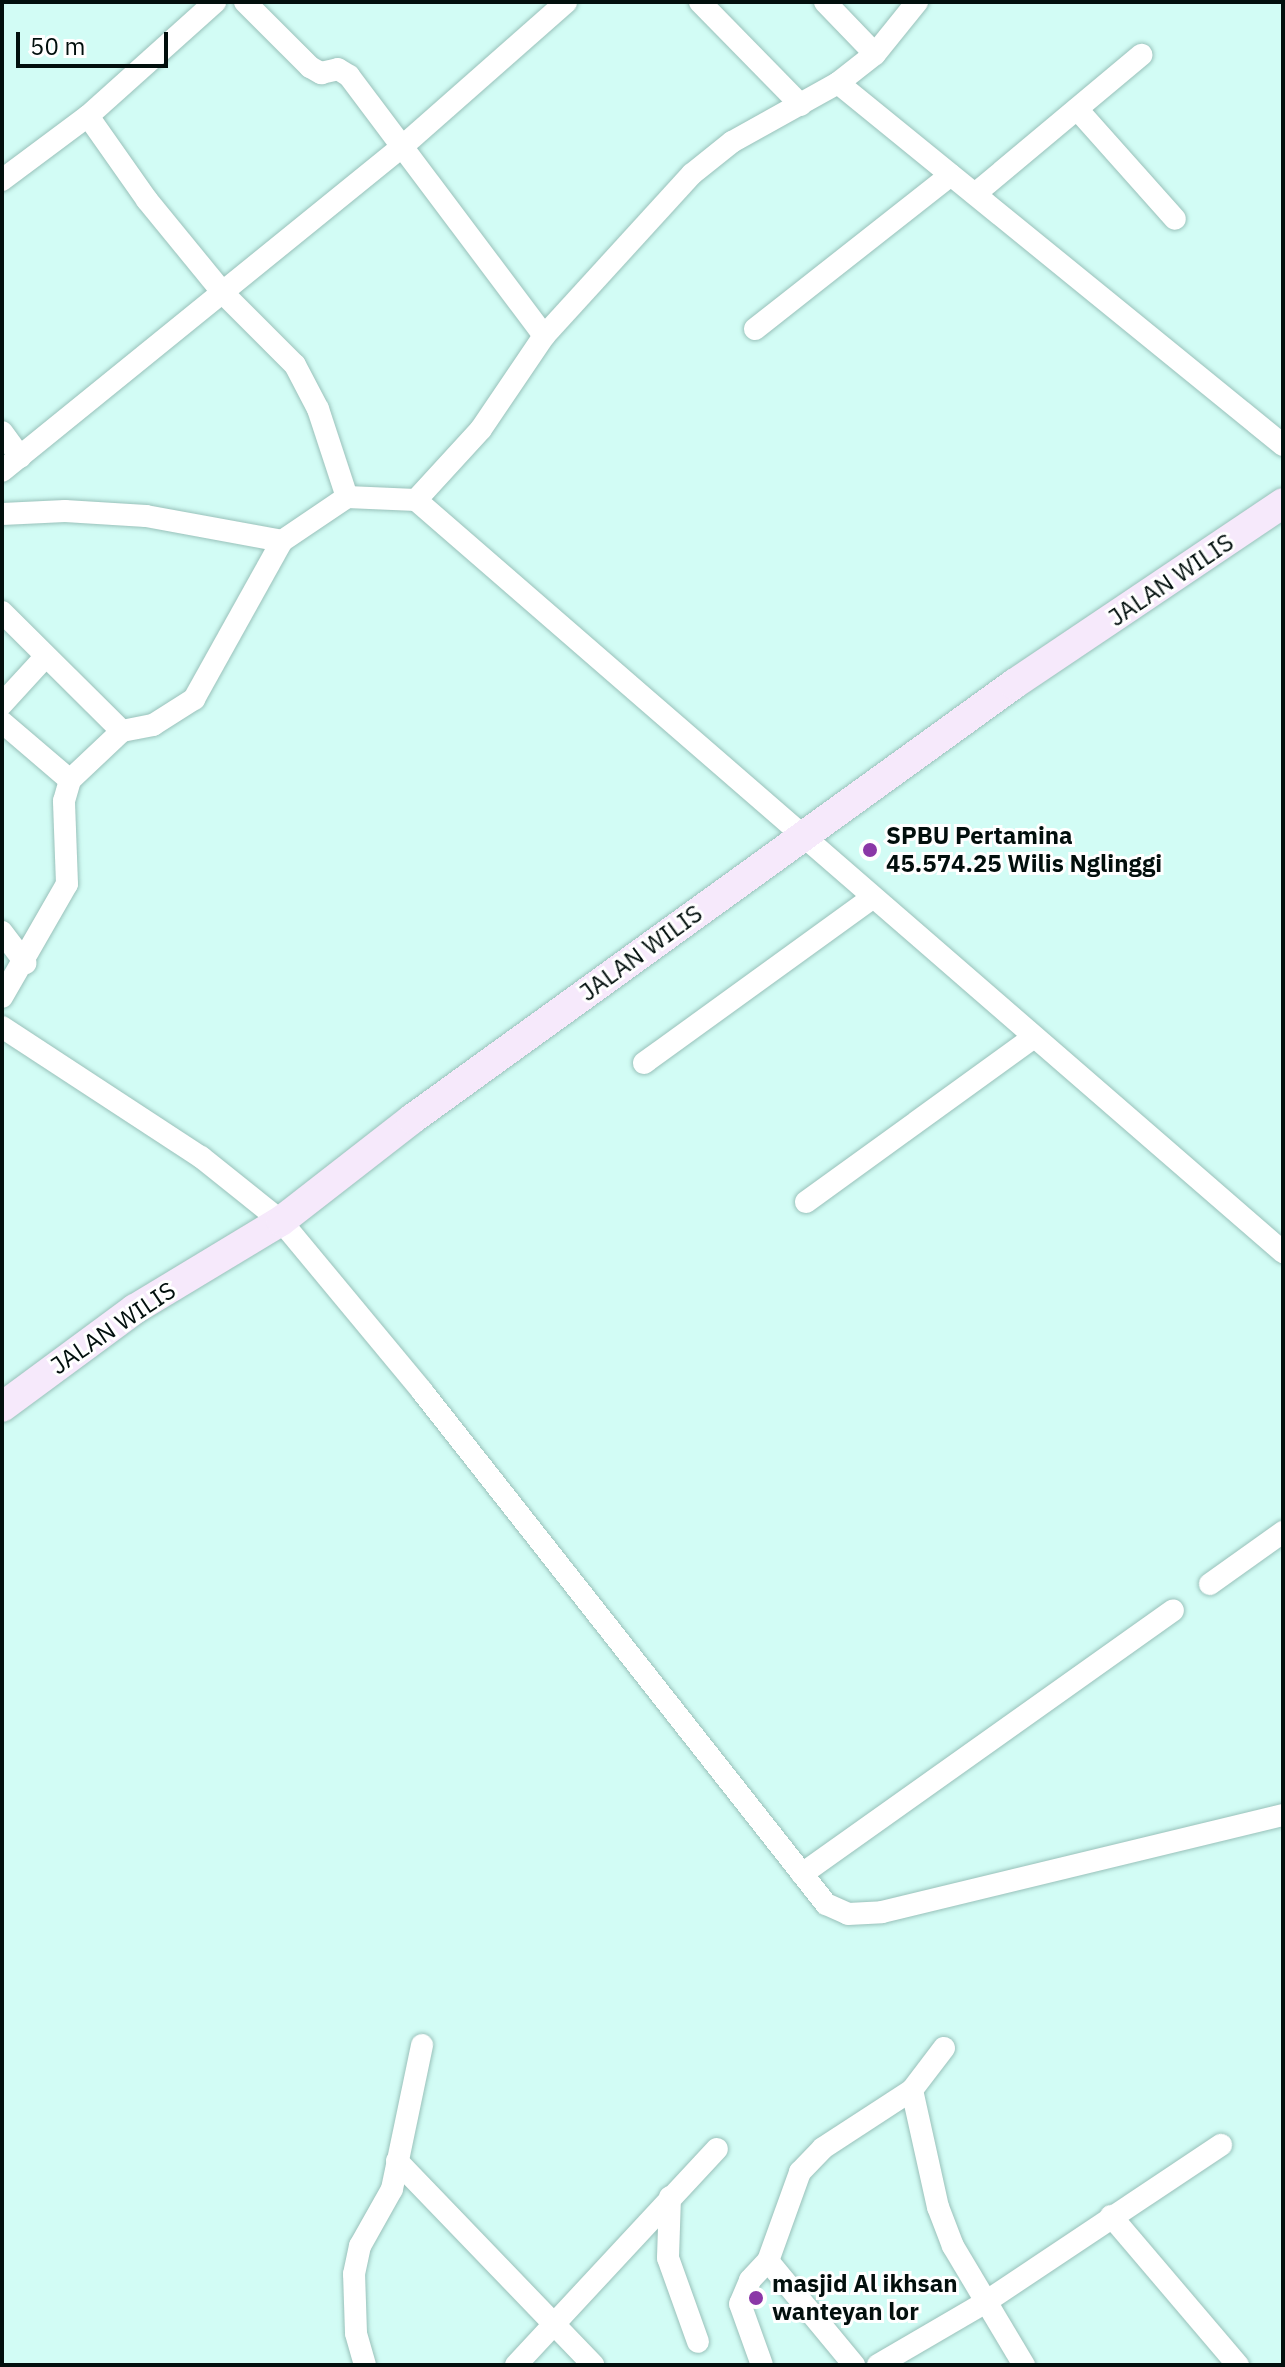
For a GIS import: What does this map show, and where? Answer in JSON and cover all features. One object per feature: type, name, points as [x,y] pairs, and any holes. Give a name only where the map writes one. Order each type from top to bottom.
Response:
[{"type":"main road","name":"JALAN WILIS","points":[[2,1407],[135,1309],[281,1221],[412,1119],[1014,684],[1283,503]]},
{"type":"street","points":[[2,180],[88,116],[215,2]]},
{"type":"street","points":[[245,2],[310,67],[321,73],[338,69],[349,76],[404,145],[544,336]]},
{"type":"street","points":[[2,471],[404,145],[566,2]]},
{"type":"street","points":[[700,2],[801,105]]},
{"type":"street","points":[[825,2],[875,54]]},
{"type":"street","points":[[416,500],[481,429],[544,336],[692,174],[732,142],[838,83],[875,54],[917,2]]},
{"type":"street","points":[[975,194],[1141,55]]},
{"type":"street","points":[[838,83],[1283,445]]},
{"type":"street","points":[[1077,109],[1175,219]]},
{"type":"street","points":[[88,116],[147,200],[224,294],[295,365],[318,409],[347,497]]},
{"type":"street","points":[[755,329],[951,175]]},
{"type":"street","points":[[2,432],[20,457]]},
{"type":"street","points":[[2,997],[25,963],[67,884],[64,801],[70,780],[122,731],[153,725],[194,699],[282,541],[347,497],[416,500],[803,839],[1283,1252]]},
{"type":"street","points":[[2,514],[65,511],[146,516],[282,541]]},
{"type":"street","points":[[2,612],[122,731]]},
{"type":"street","points":[[2,704],[45,657]]},
{"type":"street","points":[[2,722],[70,780]]},
{"type":"street","points":[[644,1063],[872,898]]},
{"type":"street","points":[[2,932],[25,963]]},
{"type":"street","points":[[2,1027],[201,1157],[281,1221],[441,1416],[826,1904],[848,1914],[882,1912],[1283,1815]]},
{"type":"street","points":[[806,1202],[1034,1037]]},
{"type":"street","points":[[1210,1584],[1283,1532]]},
{"type":"street","points":[[802,1874],[1173,1610]]},
{"type":"street","points":[[365,2365],[356,2333],[354,2274],[360,2246],[392,2189],[422,2045]]},
{"type":"street","points":[[762,2365],[740,2304],[750,2280],[768,2261],[810,2159],[912,2090],[944,2048]]},
{"type":"street","points":[[912,2090],[938,2207],[984,2303],[1024,2365]]},
{"type":"street","points":[[878,2365],[984,2303],[1221,2145]]},
{"type":"street","points":[[516,2365],[717,2149]]},
{"type":"street","points":[[397,2161],[593,2365]]},
{"type":"street","points":[[670,2197],[668,2258],[698,2342]]},
{"type":"street","points":[[1111,2216],[1238,2365]]},
{"type":"street","points":[[768,2261],[854,2365]]},
{"type":"place","name":"SPBU Pertamina 45.574.25 Wilis Nglinggi","points":[[870,850]]},
{"type":"place","name":"masjid Al ikhsan wanteyan lor","points":[[756,2298]]}]
